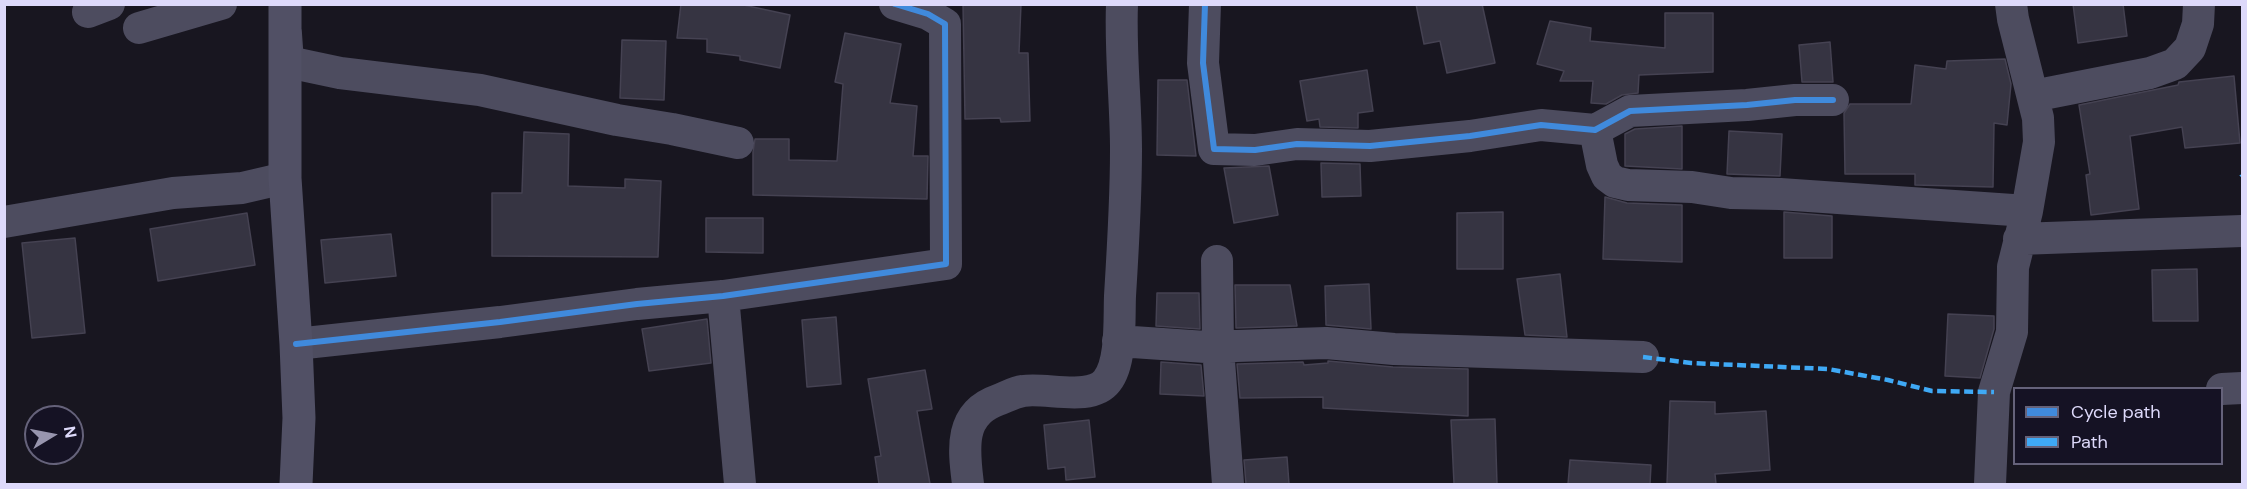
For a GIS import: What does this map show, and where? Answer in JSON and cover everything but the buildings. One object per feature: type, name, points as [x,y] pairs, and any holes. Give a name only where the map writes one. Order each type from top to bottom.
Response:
[{"type":"street","points":[[139,28],[221,4]]},
{"type":"street","points":[[296,344],[723,296],[946,264],[945,24],[928,14],[895,4]]},
{"type":"street","points":[[968,484],[963,449],[970,420],[989,403],[1024,391],[1080,392],[1106,383],[1113,370],[1118,341],[1126,150],[1122,4]]},
{"type":"street","points":[[1205,4],[1203,63],[1214,149],[1255,150],[1297,144],[1370,146],[1470,136],[1541,125],[1595,130],[1630,111],[1796,100],[1833,100]]},
{"type":"street","points":[[1990,484],[2012,332],[2013,267],[2039,142],[2038,118],[2011,4]]},
{"type":"street","points":[[2033,96],[2151,73],[2175,64],[2190,48],[2198,24],[2199,4]]},
{"type":"street","points":[[286,16],[288,62],[340,74],[480,90],[617,120],[738,143]]},
{"type":"street","points":[[286,16],[285,178],[299,418],[296,484]]},
{"type":"street","points":[[1595,130],[1602,165],[1607,176],[1622,184],[1692,187],[1731,193],[1792,195],[2023,225],[2242,231]]},
{"type":"street","points":[[4,222],[173,193],[242,188],[285,178]]},
{"type":"street","points":[[1217,261],[1218,347],[1228,484]]},
{"type":"street","points":[[723,296],[740,484]]},
{"type":"street","points":[[1118,341],[1218,347],[1326,343],[1394,349],[1642,357]]},
{"type":"street","points":[[2223,389],[2242,388]]},
{"type":"marked path","points":[[1643,357],[1691,363],[1828,369],[1932,391],[1994,392]]},
{"type":"cycle path","points":[[296,344],[723,296],[946,264],[945,24],[928,14],[895,4]]},
{"type":"cycle path","points":[[1205,4],[1203,63],[1214,149],[1255,150],[1297,144],[1370,146],[1470,136],[1541,125],[1595,130],[1630,111],[1795,100],[1833,100]]}]
